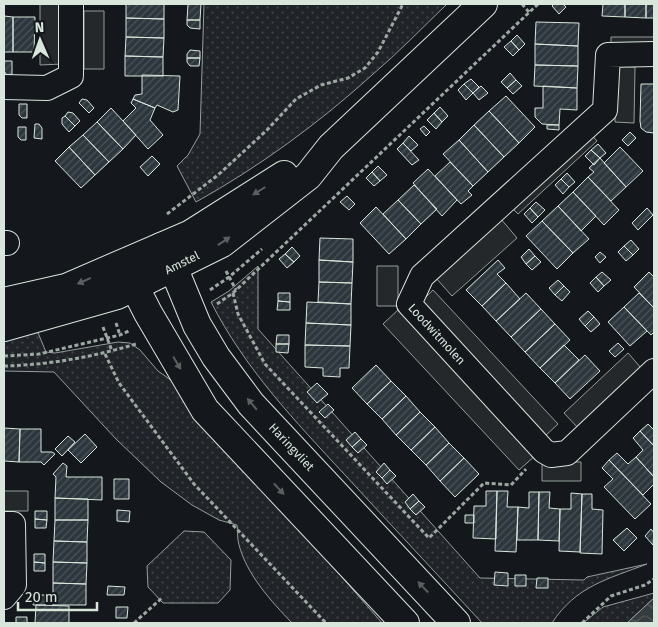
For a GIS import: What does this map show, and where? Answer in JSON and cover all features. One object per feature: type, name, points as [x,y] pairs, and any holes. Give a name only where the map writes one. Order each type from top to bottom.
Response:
[{"type":"street","points":[[4,87],[47,88],[71,76],[72,4]]},
{"type":"street","name":"Amstel","points":[[4,302],[129,275],[166,257],[222,243],[308,176],[330,147],[483,4]]},
{"type":"street","name":"Loodwitmolen","points":[[544,451],[409,304],[422,276],[606,110],[608,54],[654,54]]},
{"type":"street","name":"Haringvliet","points":[[166,257],[197,325],[216,356],[251,404],[456,623]]},
{"type":"street","points":[[129,275],[148,313],[205,410],[405,623]]},
{"type":"street","name":"Amstel","points":[[4,327],[117,295],[129,275]]},
{"type":"street","points":[[544,451],[551,455],[567,453],[654,370]]},
{"type":"street","points":[[4,524],[14,524],[14,585],[4,597]]},
{"type":"path","points":[[165,215],[218,175],[267,130],[296,99],[321,85],[348,78],[365,68],[378,52],[402,4]]},
{"type":"path","points":[[522,4],[530,12]]},
{"type":"path","points":[[233,293],[238,314],[265,364],[430,538],[484,483],[511,485],[544,451]]},
{"type":"path","points":[[4,356],[39,354],[120,335],[134,329]]},
{"type":"path","points":[[105,354],[119,383],[194,484],[326,623]]},
{"type":"path","points":[[582,623],[610,596],[645,585],[654,579]]},
{"type":"path","points":[[134,623],[163,597]]},
{"type":"shaded area","points":[[40,4],[62,4],[62,64],[40,65]]},
{"type":"shaded area","points":[[204,4],[447,4],[382,67],[310,127],[243,174],[196,202],[177,166],[188,155],[200,134]]},
{"type":"shaded area","points":[[84,11],[104,11],[104,69],[84,69]]},
{"type":"shaded area","points":[[611,37],[654,37],[654,46],[611,46]]},
{"type":"shaded area","points":[[616,66],[635,67],[634,123],[615,122]]},
{"type":"shaded area","points":[[589,132],[597,141],[518,214],[510,206]]},
{"type":"shaded area","points":[[501,219],[517,238],[452,296],[435,277]]},
{"type":"shaded area","points":[[258,266],[258,329],[480,578],[584,580],[587,577],[647,564],[594,585],[582,592],[561,610],[552,623],[482,623],[326,455],[272,393],[239,350],[211,302],[229,291]]},
{"type":"shaded area","points":[[377,266],[398,266],[398,306],[377,306]]},
{"type":"shaded area","points":[[433,290],[558,424],[544,437],[420,303]]},
{"type":"shaded area","points":[[400,308],[536,455],[519,470],[383,324]]},
{"type":"shaded area","points":[[36,328],[46,352],[55,353],[118,342],[130,343],[140,350],[158,371],[185,390],[225,443],[382,623],[292,623],[268,597],[248,567],[238,543],[237,525],[219,520],[192,505],[161,482],[116,439],[54,372],[4,371],[4,335]]},
{"type":"shaded area","points":[[628,353],[642,369],[578,428],[564,413]]},
{"type":"shaded area","points":[[542,461],[581,462],[581,481],[542,481]]},
{"type":"shaded area","points":[[4,491],[28,491],[28,511],[4,511]]},
{"type":"shaded area","points":[[184,531],[204,532],[231,560],[230,590],[218,603],[163,603],[148,587],[147,566]]},
{"type":"shaded area","points":[[654,593],[654,598],[627,623],[583,623],[603,607]]},
{"type":"water","points":[[654,598],[654,623],[627,623]]},
{"type":"building","points":[[126,4],[164,4],[164,19],[126,18]]},
{"type":"building","points":[[188,4],[201,4],[200,20],[187,20]]},
{"type":"building","points":[[554,4],[563,4],[566,7],[559,14],[552,6]]},
{"type":"building","points":[[603,4],[625,4],[625,17],[602,16]]},
{"type":"building","points":[[625,4],[646,4],[646,18],[625,17]]},
{"type":"building","points":[[646,4],[654,4],[654,18],[646,18]]},
{"type":"building","points":[[4,16],[13,17],[13,52],[4,52]]},
{"type":"building","points":[[13,17],[35,17],[34,52],[13,52]]},
{"type":"building","points":[[126,18],[164,19],[164,38],[126,37]]},
{"type":"building","points":[[187,20],[200,20],[200,29],[190,28],[187,25]]},
{"type":"building","points":[[536,22],[579,23],[578,46],[535,44]]},
{"type":"building","points":[[517,35],[525,44],[519,50],[511,41]]},
{"type":"building","points":[[126,37],[164,38],[163,57],[125,56]]},
{"type":"building","points":[[511,41],[519,50],[513,56],[504,47]]},
{"type":"building","points":[[535,44],[578,46],[578,66],[535,65]]},
{"type":"building","points":[[190,50],[200,51],[200,58],[187,58]]},
{"type":"building","points":[[125,56],[163,57],[163,76],[125,76]]},
{"type":"building","points":[[187,58],[200,58],[199,66],[190,66]]},
{"type":"building","points":[[4,61],[12,61],[12,74],[7,75],[4,71]]},
{"type":"building","points":[[535,65],[578,66],[577,88],[534,86]]},
{"type":"building","points":[[510,73],[516,80],[507,88],[501,82]]},
{"type":"building","points":[[142,75],[180,76],[178,110],[173,112],[157,105],[155,108],[133,99],[135,95],[142,94]]},
{"type":"building","points":[[471,79],[479,87],[473,93],[464,84]]},
{"type":"building","points":[[516,80],[522,86],[513,94],[507,88]]},
{"type":"building","points":[[464,84],[473,93],[466,100],[458,90]]},
{"type":"building","points":[[641,84],[654,84],[654,133],[646,132],[641,128]]},
{"type":"building","points":[[481,86],[488,93],[479,100],[473,93]]},
{"type":"building","points":[[543,86],[577,88],[577,110],[560,109],[559,125],[542,124],[535,117],[535,108],[543,108]]},
{"type":"building","points":[[506,96],[535,127],[519,143],[489,111]]},
{"type":"building","points":[[82,99],[87,100],[94,108],[89,113],[79,103]]},
{"type":"building","points":[[133,99],[155,108],[150,120],[163,135],[148,149],[123,121],[136,108],[131,103]]},
{"type":"building","points":[[19,104],[27,104],[27,118],[22,118],[19,115]]},
{"type":"building","points":[[440,107],[448,116],[442,122],[434,113]]},
{"type":"building","points":[[111,108],[136,135],[123,149],[97,122]]},
{"type":"building","points":[[489,111],[519,143],[504,157],[474,125]]},
{"type":"building","points":[[68,112],[73,113],[80,121],[75,126],[65,116]]},
{"type":"building","points":[[434,113],[442,122],[436,129],[427,120]]},
{"type":"building","points":[[65,116],[75,126],[69,132],[62,124],[62,118]]},
{"type":"building","points":[[97,122],[123,149],[109,162],[83,135]]},
{"type":"building","points":[[35,124],[39,124],[42,128],[42,139],[34,138]]},
{"type":"building","points":[[474,125],[504,157],[488,172],[459,140]]},
{"type":"building","points":[[547,125],[559,125],[559,130],[547,129]]},
{"type":"building","points":[[424,126],[430,132],[426,136],[420,129]]},
{"type":"building","points":[[18,127],[26,127],[26,140],[21,140],[18,137]]},
{"type":"building","points":[[630,132],[636,138],[628,146],[622,140]]},
{"type":"building","points":[[83,135],[109,162],[95,175],[69,147]]},
{"type":"building","points":[[409,136],[418,145],[411,151],[403,143]]},
{"type":"building","points":[[459,140],[488,172],[473,186],[443,154]]},
{"type":"building","points":[[403,143],[419,160],[412,165],[397,149]]},
{"type":"building","points":[[598,144],[606,153],[600,158],[591,150]]},
{"type":"building","points":[[69,147],[95,175],[81,188],[55,161]]},
{"type":"building","points":[[620,147],[643,171],[626,187],[604,163]]},
{"type":"building","points":[[591,150],[600,158],[594,165],[585,156]]},
{"type":"building","points":[[152,156],[160,164],[148,176],[140,167]]},
{"type":"building","points":[[600,158],[626,187],[611,201],[588,177],[594,172],[589,168]]},
{"type":"building","points":[[450,162],[473,186],[468,191],[472,195],[461,204],[435,176]]},
{"type":"building","points":[[378,166],[387,175],[380,181],[372,172]]},
{"type":"building","points":[[428,169],[457,200],[442,216],[413,183]]},
{"type":"building","points":[[372,172],[380,181],[374,186],[366,178]]},
{"type":"building","points":[[567,173],[575,182],[569,187],[561,179]]},
{"type":"building","points":[[588,177],[619,210],[604,225],[573,192]]},
{"type":"building","points":[[561,179],[569,187],[563,194],[555,185]]},
{"type":"building","points":[[414,185],[437,209],[421,224],[398,200]]},
{"type":"building","points":[[573,192],[596,216],[581,231],[558,206]]},
{"type":"building","points":[[347,196],[355,204],[349,210],[340,202]]},
{"type":"building","points":[[398,200],[421,224],[406,239],[383,214]]},
{"type":"building","points":[[536,202],[545,210],[538,217],[530,208]]},
{"type":"building","points":[[558,206],[589,239],[573,253],[542,221]]},
{"type":"building","points":[[376,207],[406,239],[389,254],[360,223]]},
{"type":"building","points":[[530,208],[538,217],[532,223],[524,214]]},
{"type":"building","points":[[647,208],[653,215],[638,230],[632,223]]},
{"type":"building","points":[[542,221],[573,253],[557,269],[526,236]]},
{"type":"building","points":[[320,238],[353,239],[353,262],[319,260]]},
{"type":"building","points":[[631,240],[639,249],[633,255],[624,246]]},
{"type":"building","points":[[624,246],[633,255],[626,261],[618,252]]},
{"type":"building","points":[[292,247],[300,256],[294,262],[285,254]]},
{"type":"building","points":[[529,249],[535,256],[526,264],[521,257]]},
{"type":"building","points":[[600,252],[606,257],[600,263],[595,257]]},
{"type":"building","points":[[285,254],[294,262],[287,268],[279,259]]},
{"type":"building","points":[[535,256],[541,262],[532,270],[526,264]]},
{"type":"building","points":[[319,260],[353,262],[352,283],[319,282]]},
{"type":"building","points":[[498,260],[505,268],[497,274],[506,283],[482,306],[466,290]]},
{"type":"building","points":[[602,272],[611,280],[604,286],[596,277]]},
{"type":"building","points":[[649,272],[654,277],[654,308],[634,287]]},
{"type":"building","points":[[596,277],[604,286],[598,292],[590,283]]},
{"type":"building","points":[[558,280],[564,286],[555,295],[549,288]]},
{"type":"building","points":[[319,282],[352,283],[351,304],[318,302]]},
{"type":"building","points":[[506,283],[520,299],[496,321],[482,306]]},
{"type":"building","points":[[564,286],[570,292],[562,301],[555,295]]},
{"type":"building","points":[[278,293],[290,293],[290,302],[278,301]]},
{"type":"building","points":[[526,293],[541,309],[511,337],[496,321]]},
{"type":"building","points":[[639,293],[654,308],[654,332],[651,335],[624,307]]},
{"type":"building","points":[[278,301],[290,302],[290,310],[277,310]]},
{"type":"building","points":[[307,302],[351,304],[351,325],[306,323]]},
{"type":"building","points":[[624,307],[647,331],[630,346],[608,322]]},
{"type":"building","points":[[541,309],[555,324],[525,352],[511,337]]},
{"type":"building","points":[[588,311],[594,317],[585,326],[579,319]]},
{"type":"building","points":[[594,317],[600,324],[591,332],[585,326]]},
{"type":"building","points":[[306,323],[351,325],[350,346],[305,345]]},
{"type":"building","points":[[555,324],[570,340],[540,368],[525,352]]},
{"type":"building","points":[[277,335],[289,335],[289,344],[276,344]]},
{"type":"building","points":[[618,343],[624,349],[615,357],[609,351]]},
{"type":"building","points":[[276,344],[289,344],[288,353],[276,352]]},
{"type":"building","points":[[305,345],[350,346],[349,368],[340,368],[340,377],[323,376],[323,368],[305,367]]},
{"type":"building","points":[[564,345],[579,360],[555,383],[540,368]]},
{"type":"building","points":[[585,355],[600,371],[570,399],[555,383]]},
{"type":"building","points":[[376,365],[391,381],[367,404],[352,388]]},
{"type":"building","points":[[391,381],[406,396],[382,419],[367,404]]},
{"type":"building","points":[[317,383],[328,394],[317,403],[307,392]]},
{"type":"building","points":[[406,396],[420,412],[396,435],[382,419]]},
{"type":"building","points":[[328,404],[334,410],[325,418],[319,412]]},
{"type":"building","points":[[420,412],[435,427],[411,450],[396,435]]},
{"type":"building","points":[[648,424],[654,430],[654,446],[640,431]]},
{"type":"building","points":[[435,427],[449,443],[426,465],[411,450]]},
{"type":"building","points":[[4,428],[20,429],[19,462],[4,461]]},
{"type":"building","points":[[20,429],[41,429],[41,452],[52,452],[55,454],[44,465],[41,462],[19,462]]},
{"type":"building","points":[[640,431],[654,446],[654,477],[636,457],[643,450],[633,438]]},
{"type":"building","points":[[355,432],[361,439],[352,447],[346,440]]},
{"type":"building","points":[[85,434],[97,447],[81,463],[68,450]]},
{"type":"building","points":[[68,436],[75,442],[62,456],[55,449]]},
{"type":"building","points":[[361,439],[367,445],[358,453],[352,447]]},
{"type":"building","points":[[449,443],[464,458],[440,481],[426,465]]},
{"type":"building","points":[[617,453],[628,464],[636,457],[654,477],[654,484],[643,495],[609,460]]},
{"type":"building","points":[[464,458],[479,474],[455,497],[440,481]]},
{"type":"building","points":[[609,460],[651,504],[635,519],[604,487],[613,479],[602,468]]},
{"type":"building","points":[[63,463],[67,466],[66,477],[102,477],[102,500],[55,498],[56,477],[53,474]]},
{"type":"building","points":[[384,463],[390,470],[382,478],[376,472]]},
{"type":"building","points":[[390,470],[396,476],[387,484],[382,478]]},
{"type":"building","points":[[114,479],[129,479],[129,499],[114,499]]},
{"type":"building","points":[[486,491],[497,491],[496,539],[473,538],[474,506],[486,506]]},
{"type":"building","points":[[497,491],[508,491],[507,507],[518,507],[516,552],[495,551]]},
{"type":"building","points":[[529,492],[539,492],[538,540],[517,540],[518,507],[529,508]]},
{"type":"building","points":[[539,492],[550,492],[549,508],[560,509],[559,541],[538,540]]},
{"type":"building","points":[[571,493],[582,494],[580,552],[559,551],[560,509],[571,509]]},
{"type":"building","points":[[413,494],[419,501],[410,509],[405,502]]},
{"type":"building","points":[[582,494],[592,494],[592,509],[603,510],[602,554],[580,553]]},
{"type":"building","points":[[55,498],[88,499],[88,520],[55,520]]},
{"type":"building","points":[[419,501],[425,507],[416,515],[410,509]]},
{"type":"building","points":[[117,510],[130,511],[129,522],[117,521]]},
{"type":"building","points":[[35,511],[47,511],[47,520],[35,519]]},
{"type":"building","points":[[465,515],[474,515],[474,523],[465,523]]},
{"type":"building","points":[[35,519],[47,520],[46,528],[35,528]]},
{"type":"building","points":[[55,520],[88,520],[87,542],[54,541]]},
{"type":"building","points":[[627,528],[637,538],[624,551],[613,540]]},
{"type":"building","points":[[651,529],[654,533],[653,545],[645,536]]},
{"type":"building","points":[[54,541],[87,542],[87,563],[53,562]]},
{"type":"building","points":[[34,554],[45,554],[45,563],[34,562]]},
{"type":"building","points":[[34,562],[45,563],[45,571],[34,571]]},
{"type":"building","points":[[53,562],[87,563],[86,584],[53,583]]},
{"type":"building","points":[[495,572],[508,573],[508,586],[494,585]]},
{"type":"building","points":[[515,575],[526,575],[526,586],[515,586]]},
{"type":"building","points":[[537,578],[548,578],[548,588],[536,588]]},
{"type":"building","points":[[53,583],[86,584],[86,605],[53,605]]},
{"type":"building","points":[[108,586],[125,587],[124,595],[107,595]]},
{"type":"building","points":[[33,595],[45,595],[45,605],[33,605]]},
{"type":"building","points":[[36,605],[69,606],[69,623],[35,623]]},
{"type":"building","points":[[116,607],[128,607],[127,618],[116,618]]},
{"type":"building","points":[[16,617],[27,617],[27,623],[16,623]]}]
